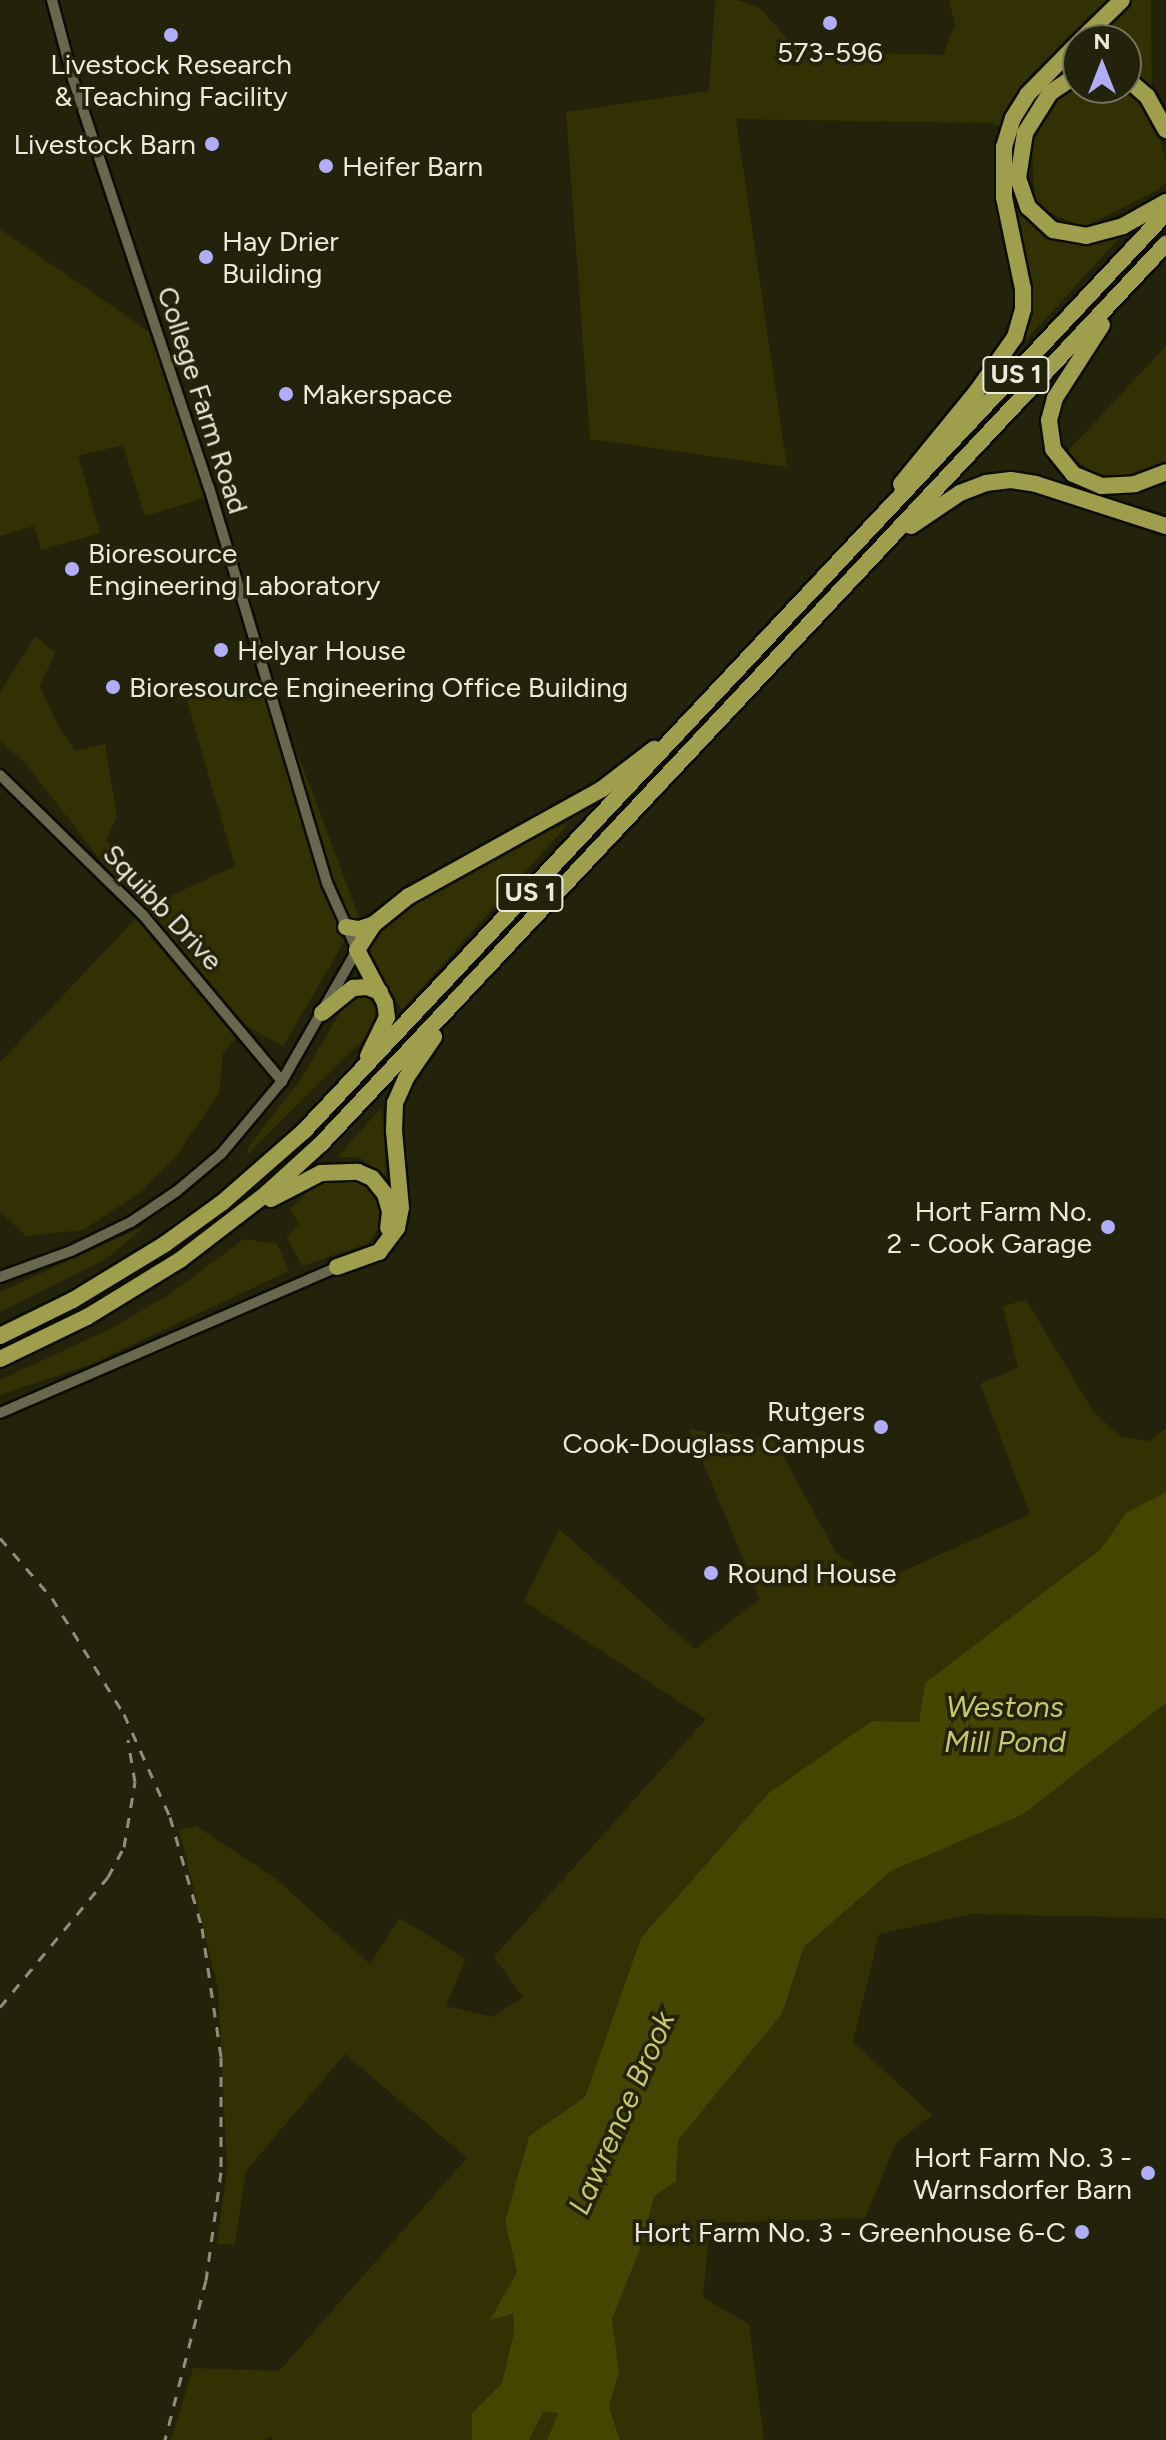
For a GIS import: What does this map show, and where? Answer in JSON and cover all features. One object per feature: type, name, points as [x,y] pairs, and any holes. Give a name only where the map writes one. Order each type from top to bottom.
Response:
[{"type":"highway","points":[[1098,24],[1122,0]]},
{"type":"highway","points":[[866,536],[905,477],[962,411],[1015,337],[1023,309],[1023,289],[1004,197],[1004,147],[1022,101],[1062,60]]},
{"type":"highway","points":[[1062,82],[1044,100],[1025,133],[1018,178],[1028,207],[1053,230],[1086,236],[1123,226],[1166,202]]},
{"type":"highway","points":[[1142,92],[1166,130]]},
{"type":"highway","name":"US 1","points":[[0,1336],[104,1283],[194,1223],[279,1155],[356,1078],[705,708],[1166,213]]},
{"type":"highway","name":"US 1","points":[[0,1359],[118,1299],[238,1217],[321,1144],[1166,244]]},
{"type":"highway","points":[[1135,278],[1064,381],[1052,405],[1049,434],[1057,456],[1067,469],[1093,484],[1127,486],[1166,472]]},
{"type":"highway","points":[[881,548],[960,493],[1004,480],[1036,484],[1166,526]]},
{"type":"highway","points":[[356,1078],[386,1023],[386,1008],[380,992],[357,950],[374,924],[409,896],[613,782],[705,708]]},
{"type":"highway","points":[[346,927],[359,929],[374,924]]},
{"type":"highway","points":[[337,1267],[373,1255],[394,1234],[401,1208],[394,1131],[397,1096],[470,985]]},
{"type":"highway","points":[[322,1013],[353,988],[367,987],[380,992]]},
{"type":"highway","points":[[238,1217],[321,1173],[341,1170],[367,1175],[387,1198],[388,1227],[374,1247],[337,1267]]},
{"type":"street","name":"College Farm Road","points":[[52,0],[80,103],[209,488],[327,883],[357,950]]},
{"type":"street","name":"Squibb Drive","points":[[0,775],[143,915],[282,1081]]},
{"type":"street","points":[[0,1277],[99,1238],[161,1203],[221,1154],[282,1081],[357,950]]},
{"type":"street","points":[[0,1413],[337,1267]]},
{"type":"shaded area","points":[[715,0],[736,0],[759,7],[798,51],[943,55],[955,25],[949,0],[1151,0],[1152,104],[1166,164],[1166,182],[1160,189],[1084,227],[1035,206],[1032,149],[1008,128],[990,123],[736,119],[787,467],[590,439],[566,112],[709,91]]},
{"type":"shaded area","points":[[1009,192],[1035,225],[1059,239],[1121,236],[1016,351],[1029,307],[1023,249]]},
{"type":"shaded area","points":[[0,229],[160,339],[215,495],[145,516],[123,445],[78,456],[100,533],[41,550],[34,526],[0,536]]},
{"type":"shaded area","points":[[1166,346],[1166,462],[1125,479],[1093,473],[1067,452]]},
{"type":"shaded area","points":[[36,636],[55,653],[40,686],[56,722],[75,751],[105,744],[117,816],[106,840],[164,899],[235,866],[187,701],[268,675],[359,917],[283,1046],[247,1026],[223,1053],[219,1093],[176,1156],[141,1192],[83,1230],[26,1236],[0,1212],[0,1062],[141,913],[27,765],[0,741],[0,692]]},
{"type":"shaded area","points":[[569,823],[402,1010],[366,952],[378,927],[413,902],[523,839]]},
{"type":"shaded area","points":[[358,994],[370,997],[376,1010],[370,1033],[246,1156],[249,1146],[301,1079],[345,1004]]},
{"type":"shaded area","points":[[382,1107],[386,1176],[359,1157],[337,1157]]},
{"type":"shaded area","points":[[341,1176],[364,1183],[381,1204],[381,1227],[367,1244],[302,1266],[287,1237],[299,1224],[290,1209],[317,1182]]},
{"type":"shaded area","points":[[147,1225],[106,1259],[0,1312],[0,1292]]},
{"type":"shaded area","points":[[244,1239],[277,1244],[289,1271],[89,1365],[0,1395],[0,1380],[112,1328],[170,1294]]},
{"type":"shaded area","points":[[1026,1300],[1093,1411],[1121,1437],[1150,1441],[1166,1428],[1166,1492],[1126,1513],[1101,1549],[920,1722],[872,1721],[831,1753],[641,1938],[585,2097],[529,2136],[505,2221],[517,2272],[491,2319],[514,2314],[514,2332],[502,2383],[472,2413],[472,2440],[274,2440],[269,2436],[264,2440],[171,2440],[193,2368],[279,2371],[467,2158],[345,2054],[246,2171],[235,2244],[217,2244],[227,2169],[218,1988],[179,1830],[196,1826],[275,1878],[370,1964],[400,1918],[466,1959],[446,2006],[492,2017],[523,1997],[494,1957],[706,1719],[524,1601],[559,1529],[695,1649],[760,1599],[689,1429],[775,1441],[836,1553],[879,1582],[1030,1514],[980,1384],[1018,1368],[1003,1306]]},
{"type":"shaded area","points":[[1166,1703],[1166,1918],[971,1914],[879,1934],[853,2042],[932,2115],[896,2143],[865,2218],[710,2223],[703,2298],[749,2324],[764,2440],[620,2440],[609,2407],[619,2372],[612,2319],[642,2244],[654,2197],[676,2181],[677,2140],[782,2014],[804,1947],[891,1871],[1022,1815]]},
{"type":"shaded area","points":[[543,2412],[558,2412],[547,2440],[529,2440]]},
{"type":"water","name":"Westons Mill Pond","points":[[1166,1492],[1166,1703],[1022,1815],[891,1871],[804,1947],[782,2014],[678,2140],[676,2181],[654,2197],[642,2244],[612,2319],[619,2372],[609,2407],[620,2440],[547,2440],[558,2413],[543,2412],[529,2440],[472,2440],[472,2413],[502,2383],[514,2332],[513,2314],[490,2320],[517,2272],[505,2221],[529,2136],[585,2097],[641,1938],[769,1793],[872,1721],[919,1722],[925,1683],[1101,1549],[1126,1513]]},
{"type":"railway","points":[[0,1538],[52,1598],[124,1714],[170,1817],[202,1928],[221,2057],[221,2172],[206,2280],[165,2440]]},
{"type":"railway","points":[[0,2007],[108,1877],[124,1847],[135,1782],[128,1740]]},
{"type":"place","name":"573-596","points":[[830,23]]},
{"type":"place","name":"Livestock Research & Teaching Facility","points":[[171,35]]},
{"type":"place","name":"Livestock Barn","points":[[212,144]]},
{"type":"place","name":"Heifer Barn","points":[[326,166]]},
{"type":"place","name":"Hay Drier Building","points":[[206,257]]},
{"type":"place","name":"Makerspace","points":[[286,394]]},
{"type":"place","name":"Bioresource Engineering Laboratory","points":[[72,569]]},
{"type":"place","name":"Helyar House","points":[[221,650]]},
{"type":"place","name":"Bioresource Engineering Office Building","points":[[113,687]]},
{"type":"place","name":"Hort Farm No. 2 - Cook Garage","points":[[1108,1227]]},
{"type":"place","name":"Rutgers Cook-Douglass Campus","points":[[881,1427]]},
{"type":"place","name":"Round House","points":[[711,1573]]},
{"type":"place","name":"Hort Farm No. 3 - Warnsdorfer Barn","points":[[1148,2173]]},
{"type":"place","name":"Hort Farm No. 3 - Greenhouse 6-C","points":[[1082,2232]]},
{"type":"water label","name":"Lawrence Brook","points":[[622,2113]]}]
